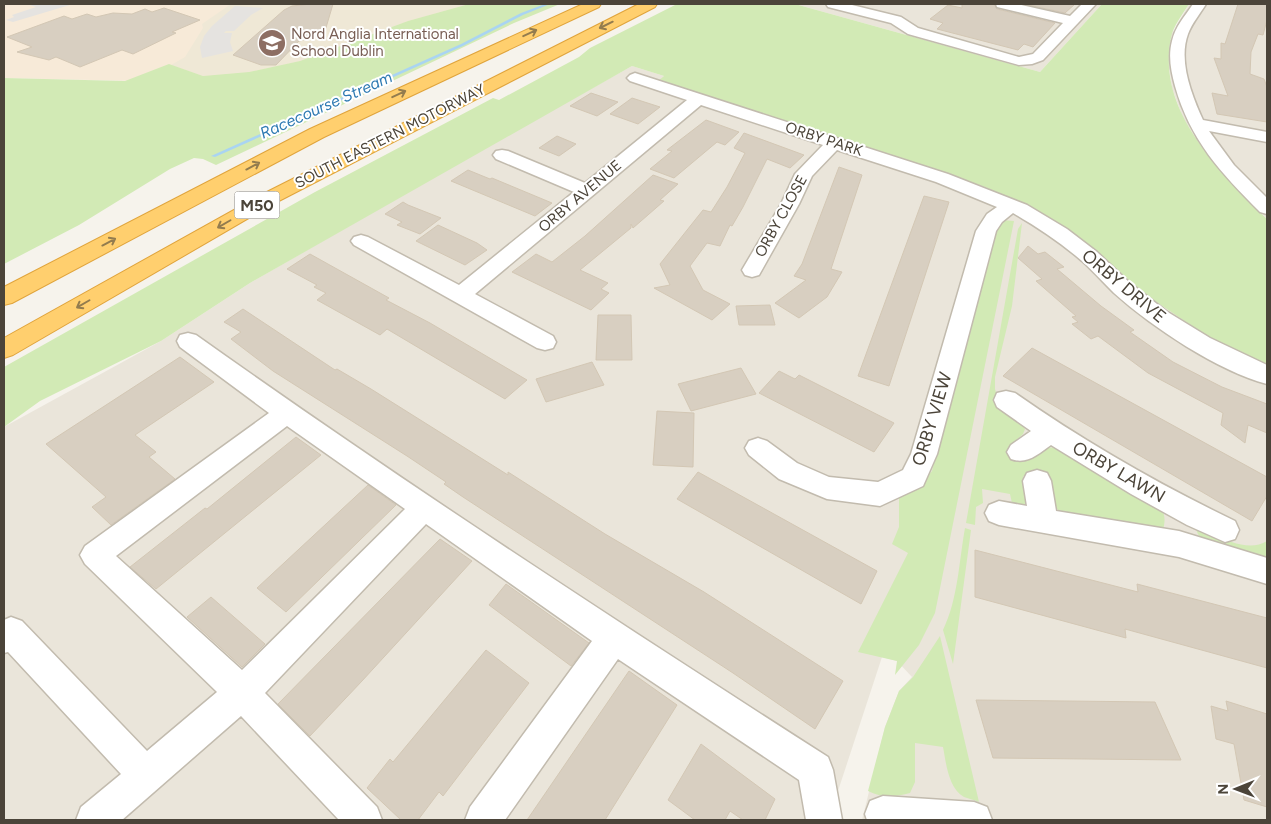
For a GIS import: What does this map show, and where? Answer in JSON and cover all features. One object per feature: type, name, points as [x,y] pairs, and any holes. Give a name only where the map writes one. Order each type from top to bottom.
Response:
[{"type":"highway","name":"SOUTH EASTERN MOTORWAY","points":[[4,297],[317,133],[594,4]]},
{"type":"highway","name":"SOUTH EASTERN MOTORWAY","points":[[4,349],[266,200],[650,4]]},
{"type":"street","points":[[833,4],[884,12],[913,32],[1020,61],[1032,60],[1038,57],[1089,4]]},
{"type":"street","points":[[1002,4],[1072,21]]},
{"type":"street","points":[[1199,4],[1179,39],[1177,66],[1188,106],[1209,147],[1267,208]]},
{"type":"street","name":"ORBY PARK","points":[[635,78],[942,178],[1011,205]]},
{"type":"street","name":"ORBY AVENUE","points":[[462,294],[698,99]]},
{"type":"street","points":[[1196,124],[1267,137]]},
{"type":"street","name":"ORBY CLOSE","points":[[752,270],[790,204],[804,174],[834,143]]},
{"type":"street","points":[[502,155],[586,190]]},
{"type":"street","name":"ORBY DRIVE","points":[[1011,205],[1060,233],[1090,257],[1122,288],[1158,316],[1202,344],[1267,375]]},
{"type":"street","name":"ORBY VIEW","points":[[758,448],[788,471],[827,488],[880,494],[913,478],[924,454],[986,231],[994,218],[1011,205]]},
{"type":"street","points":[[361,241],[462,294],[545,342]]},
{"type":"street","points":[[188,341],[287,414],[614,638],[815,770],[824,820]]},
{"type":"street","name":"ORBY LAWN","points":[[1006,400],[1050,432],[1188,512],[1225,530]]},
{"type":"street","points":[[287,414],[94,555],[242,692],[364,820]]},
{"type":"street","points":[[1020,452],[1050,432]]},
{"type":"street","points":[[1037,481],[1044,521]]},
{"type":"street","points":[[94,820],[242,692],[425,507]]},
{"type":"street","points":[[999,512],[1179,544],[1267,571]]},
{"type":"street","points":[[1179,544],[1188,512]]},
{"type":"street","points":[[4,638],[10,632],[146,775]]},
{"type":"street","points":[[483,820],[614,638]]},
{"type":"street","points":[[883,814],[974,820]]},
{"type":"shaded area","points":[[4,4],[538,4],[349,86],[4,78]]},
{"type":"shaded area","points":[[73,4],[13,22],[6,20],[14,17],[12,15],[36,7],[30,5]]},
{"type":"shaded area","name":"Nord Anglia International School Dublin","points":[[231,4],[469,4],[408,21],[300,61],[249,72],[203,76],[171,65],[185,57],[203,28],[202,24]]},
{"type":"shaded area","points":[[795,4],[1102,4],[1040,72]]},
{"type":"shaded area","points":[[1189,4],[1267,4],[1267,219],[1225,176],[1200,145],[1183,118],[1172,88],[1168,62],[1171,35]]},
{"type":"shaded area","name":"Nord Anglia International School Dublin","points":[[235,6],[263,8],[251,15],[234,31],[226,31],[224,33],[232,33],[230,42],[233,51],[202,58],[200,47],[204,36],[212,26]]},
{"type":"shaded area","points":[[632,66],[664,76],[659,81],[985,187],[1048,217],[1216,342],[1267,364],[1267,820],[862,820],[885,727],[899,691],[912,677],[897,661],[882,657],[837,794],[837,820],[4,820],[4,427],[161,341],[250,283],[493,143]]},
{"type":"green space","points":[[469,4],[560,4],[514,23],[216,165],[203,159],[194,158],[170,169],[79,225],[4,264],[4,78],[125,81],[169,64],[203,76],[249,72],[300,61],[408,21]]},
{"type":"green space","points":[[677,4],[795,4],[1040,72],[1102,4],[1189,4],[1176,25],[1171,38],[1169,65],[1173,91],[1182,115],[1212,160],[1267,219],[1267,364],[1216,342],[1146,295],[1098,253],[1048,217],[985,187],[658,81],[664,76],[632,66],[250,283],[161,341],[40,401],[4,427],[4,367],[315,192],[493,98],[499,100],[579,57],[590,48]]},
{"type":"green space","points":[[1002,220],[1014,221],[935,613],[919,645],[895,675],[897,661],[858,652],[908,553],[892,544],[899,527],[899,496],[920,484],[932,471],[988,240]]},
{"type":"green space","points":[[1022,223],[1012,306],[995,377],[995,389],[999,402],[1025,429],[1023,434],[1010,446],[1027,458],[1043,447],[1058,448],[1160,507],[1164,518],[1163,531],[1066,516],[1052,505],[1045,479],[1023,476],[1027,496],[1024,507],[1013,508],[1010,494],[982,489],[983,503],[976,507],[975,525],[966,523],[1018,229]]},
{"type":"green space","points":[[965,528],[971,530],[953,664],[943,630],[955,593]]},
{"type":"green space","points":[[1196,529],[1240,544],[1254,545],[1267,541],[1267,564],[1226,554],[1207,544],[1200,537]]},
{"type":"green space","points":[[940,636],[979,802],[964,797],[954,788],[943,747],[915,743],[915,782],[910,793],[889,796],[878,795],[868,791],[885,727],[899,691],[913,677]]},
{"type":"building","name":"Nord Anglia International School Dublin","points":[[333,4],[325,31],[315,37],[299,41],[276,65],[261,65],[233,55],[284,10],[292,6]]},
{"type":"building","points":[[962,4],[994,4],[997,9],[1055,23],[1033,47],[1024,44],[1018,50],[937,29],[943,23],[930,19],[948,5],[962,8]]},
{"type":"building","points":[[1024,4],[1075,4],[1065,13]]},
{"type":"building","points":[[1238,4],[1267,4],[1267,20],[1263,35],[1258,34],[1251,52],[1250,74],[1264,79],[1267,87],[1267,122],[1217,114],[1212,93],[1228,96],[1214,58],[1221,59],[1221,43],[1225,44]]},
{"type":"building","points":[[164,8],[200,20],[172,32],[176,33],[133,54],[122,50],[80,67],[56,57],[49,60],[17,52],[32,47],[7,37],[64,16],[72,19],[87,14],[96,17],[113,13],[132,14],[145,9],[152,12]]},
{"type":"building","points":[[591,93],[618,102],[597,116],[570,106]]},
{"type":"building","points":[[632,98],[660,107],[638,124],[610,114]]},
{"type":"building","points":[[706,120],[739,132],[725,145],[717,142],[674,178],[650,169],[672,151],[667,150]]},
{"type":"building","points":[[744,133],[804,155],[790,168],[767,159],[743,207],[732,226],[730,225],[720,246],[707,243],[690,266],[703,290],[730,304],[712,320],[654,288],[670,285],[660,264],[703,210],[711,212],[727,187],[745,153],[734,148]]},
{"type":"building","points":[[557,136],[576,144],[559,156],[539,148]]},
{"type":"building","points":[[839,167],[862,175],[831,269],[842,272],[827,297],[799,318],[775,303],[806,280],[794,276],[802,264]]},
{"type":"building","points":[[468,170],[552,203],[535,216],[451,181]]},
{"type":"building","points":[[653,175],[678,184],[660,200],[664,201],[633,228],[631,224],[631,228],[580,270],[608,283],[601,289],[609,293],[591,310],[512,272],[536,254],[552,262],[585,236]]},
{"type":"building","points":[[924,196],[949,202],[889,386],[858,376]]},
{"type":"building","points":[[403,202],[441,218],[420,234],[397,225],[402,222],[385,214]]},
{"type":"building","points":[[438,225],[477,243],[487,250],[465,265],[416,241]]},
{"type":"building","points":[[1028,246],[1038,254],[1045,252],[1064,267],[1057,269],[1101,306],[1134,330],[1130,332],[1173,362],[1222,387],[1267,404],[1267,433],[1248,425],[1245,443],[1221,425],[1223,413],[1148,373],[1098,336],[1091,339],[1072,324],[1078,322],[1072,317],[1076,316],[1036,281],[1042,279],[1018,258]]},
{"type":"building","points":[[310,254],[389,298],[386,300],[430,323],[527,380],[505,399],[387,329],[380,335],[317,300],[326,293],[314,287],[317,285],[287,269]]},
{"type":"building","points":[[770,305],[775,325],[739,325],[736,306]]},
{"type":"building","points":[[243,309],[335,370],[337,369],[371,389],[508,475],[508,472],[605,534],[704,592],[843,681],[815,729],[733,673],[463,497],[444,484],[446,482],[407,456],[273,371],[231,339],[241,332],[224,322]]},
{"type":"building","points":[[598,315],[631,315],[632,360],[596,360]]},
{"type":"building","points":[[1032,348],[1267,477],[1267,496],[1252,521],[1003,376]]},
{"type":"building","points":[[180,357],[214,382],[135,435],[156,452],[149,457],[175,479],[111,525],[92,507],[106,497],[46,444]]},
{"type":"building","points":[[592,362],[604,385],[546,402],[536,379]]},
{"type":"building","points":[[741,368],[756,394],[691,411],[678,384]]},
{"type":"building","points":[[779,371],[795,379],[799,375],[894,423],[874,452],[759,393]]},
{"type":"building","points":[[657,411],[694,413],[693,467],[653,465]]},
{"type":"building","points":[[296,437],[321,455],[156,589],[130,567],[205,508],[207,509]]},
{"type":"building","points":[[698,472],[877,571],[861,604],[677,499]]},
{"type":"building","points":[[368,485],[396,505],[286,612],[257,588]]},
{"type":"building","points":[[440,539],[472,561],[310,736],[278,704]]},
{"type":"building","points":[[975,550],[1138,592],[1137,584],[1267,618],[1267,668],[1125,629],[1126,638],[975,597]]},
{"type":"building","points":[[506,584],[589,643],[571,666],[489,605]]},
{"type":"building","points":[[211,597],[265,644],[242,667],[187,617]]},
{"type":"building","points":[[486,650],[529,683],[443,796],[439,792],[418,820],[401,820],[367,788],[390,759],[393,762]]},
{"type":"building","points":[[629,671],[677,705],[605,820],[527,820]]},
{"type":"building","points":[[976,700],[1155,702],[1181,760],[993,758]]},
{"type":"building","points":[[1226,701],[1267,714],[1267,807],[1244,800],[1234,744],[1216,739],[1211,706],[1228,711]]},
{"type":"building","points":[[701,744],[775,799],[765,820],[743,820],[730,811],[725,820],[695,820],[668,800]]},
{"type":"waterway","name":"Racecourse Stream","points":[[213,156],[462,45],[522,14],[548,4]]},
{"type":"place","name":"Nord Anglia International School Dublin","points":[[272,43]]}]
